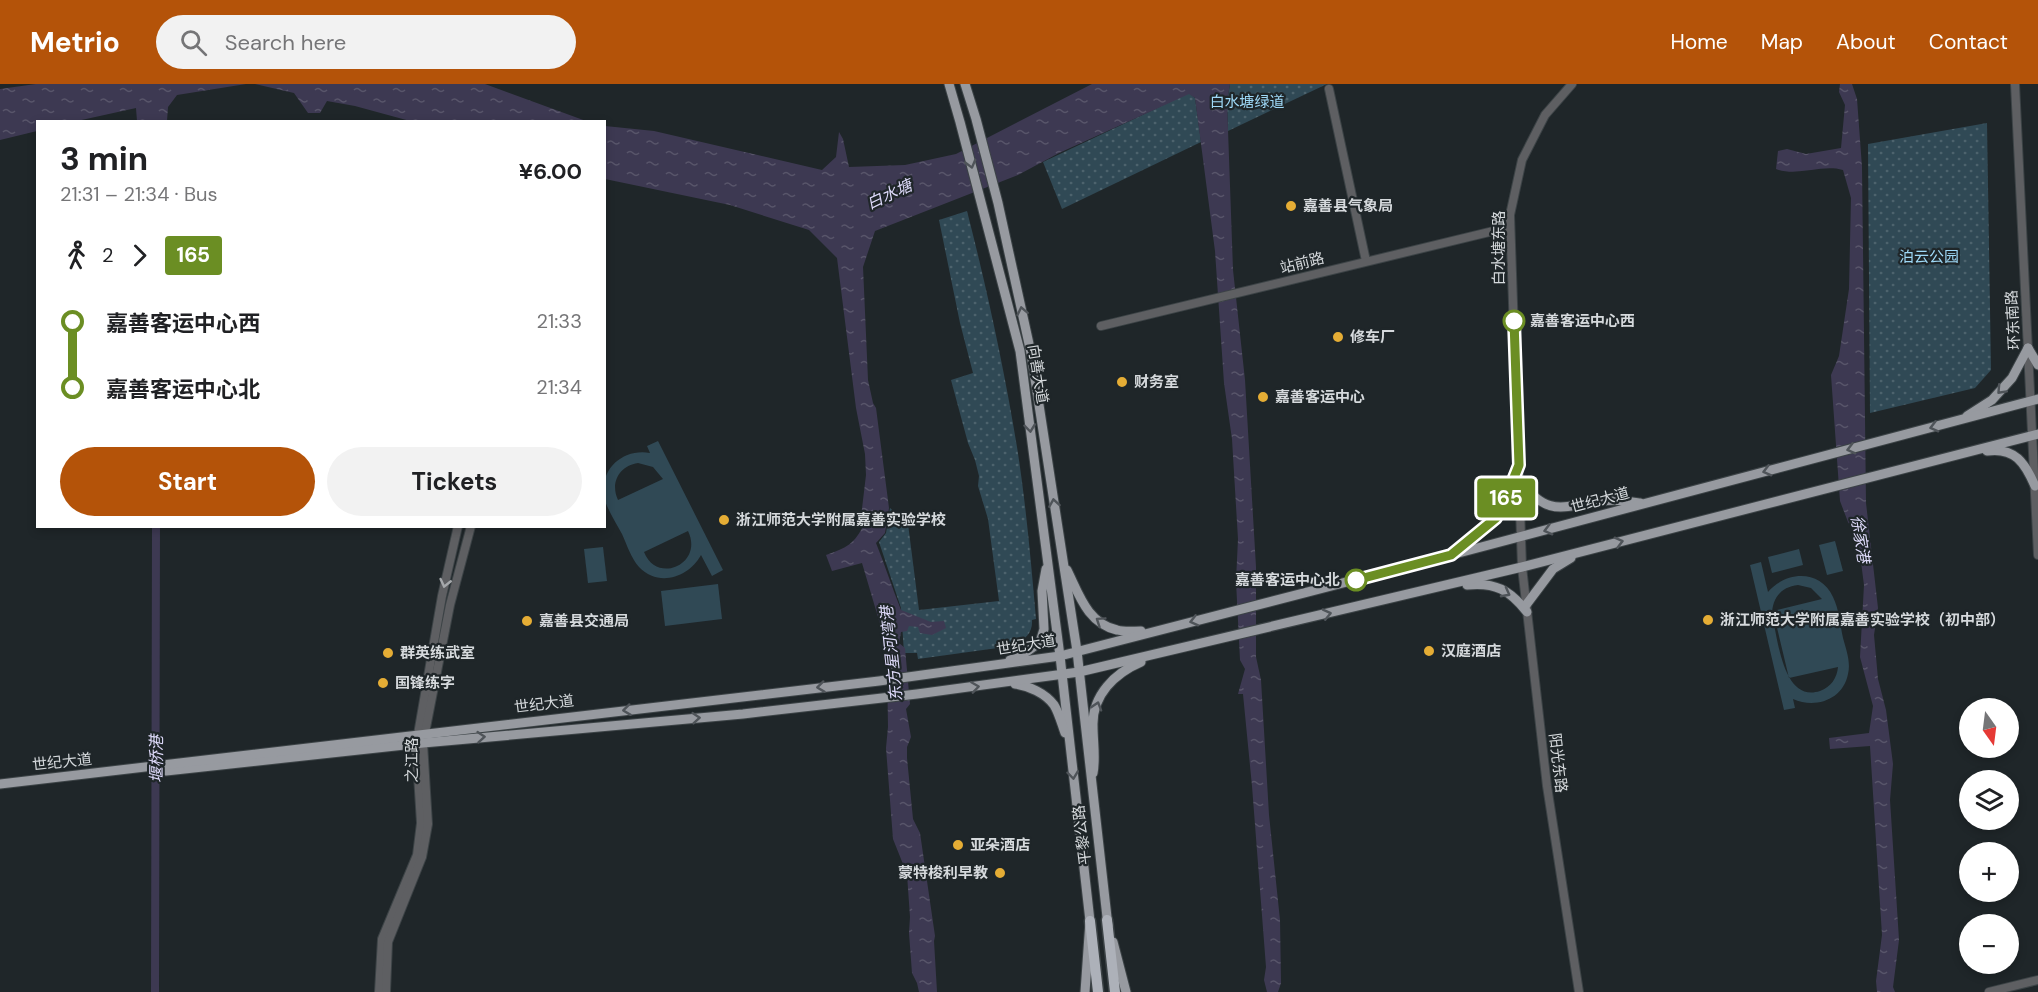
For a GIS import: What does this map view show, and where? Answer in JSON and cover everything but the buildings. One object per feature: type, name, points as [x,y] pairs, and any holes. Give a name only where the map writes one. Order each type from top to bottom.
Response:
[{"type":"highway","points":[[1107,920],[1115,992]]},
{"type":"highway","points":[[1090,921],[1098,992]]},
{"type":"main road","name":"向善大道","points":[[949,84],[1020,351],[1062,675]]},
{"type":"main road","name":"向善大道","points":[[965,84],[998,203],[1031,353],[1079,672]]},
{"type":"main road","points":[[2028,348],[2038,365]]},
{"type":"main road","points":[[1961,420],[1992,400],[2012,378],[2028,348]]},
{"type":"main road","name":"世纪大道","points":[[0,786],[420,739],[1059,656],[1521,537],[2035,400]]},
{"type":"main road","name":"世纪大道","points":[[420,739],[743,714],[1079,672],[1522,567],[2035,434]]},
{"type":"main road","points":[[1955,455],[1997,450],[2009,452],[2023,464],[2035,486]]},
{"type":"main road","points":[[1451,555],[1496,518],[1519,465]]},
{"type":"main road","points":[[2035,486],[2038,473]]},
{"type":"main road","points":[[1519,481],[1532,496],[1553,507],[1619,500],[1645,504]]},
{"type":"main road","points":[[1409,595],[1424,596],[1468,584],[1486,584],[1510,593],[1526,609],[1553,569],[1581,552]]},
{"type":"main road","points":[[1001,664],[1028,651],[1040,642],[1044,629],[1042,591],[1047,560]]},
{"type":"main road","points":[[1063,561],[1086,610],[1099,623],[1118,631],[1155,631]]},
{"type":"main road","points":[[1091,785],[1095,763],[1093,723],[1097,703],[1103,691],[1115,676],[1161,653]]},
{"type":"main road","name":"平黎公路","points":[[1079,672],[1107,920],[1126,992]]},
{"type":"main road","name":"平黎公路","points":[[1062,675],[1090,921],[1085,992]]},
{"type":"main road","points":[[1000,683],[1022,685],[1046,697],[1054,706],[1070,742]]},
{"type":"street","name":"白水塘东路","points":[[1521,537],[1510,215],[1522,160],[1545,115],[1572,84]]},
{"type":"street","name":"环东南路","points":[[2015,84],[2028,348],[2035,400],[2038,555]]},
{"type":"street","points":[[1329,89],[1366,261]]},
{"type":"street","name":"站前路","points":[[1101,326],[1510,227]]},
{"type":"street","name":"之江路","points":[[380,992],[382,939],[417,855],[421,824],[420,739],[442,597],[458,528]]},
{"type":"street","name":"之江路","points":[[386,992],[388,942],[422,857],[428,824],[420,739],[450,605],[470,528]]},
{"type":"street","name":"阳光东路","points":[[1521,537],[1526,609],[1547,786],[1579,992]]},
{"type":"street","points":[[1989,992],[2038,980]]},
{"type":"green space","name":"白水塘绿道","points":[[1230,84],[1327,84],[1228,131],[1227,102]]},
{"type":"green space","points":[[1189,93],[1195,98],[1201,142],[1062,209],[1043,162]]},
{"type":"green space","name":"泊云公园","points":[[1987,123],[1991,370],[1975,388],[1870,413],[1868,144]]},
{"type":"green space","points":[[967,211],[995,329],[1017,447],[1026,511],[1036,619],[1032,620],[1031,629],[1026,636],[1012,646],[918,659],[917,653],[904,653],[901,608],[879,542],[886,533],[890,508],[899,516],[907,516],[919,610],[999,601],[988,519],[978,486],[979,476],[951,380],[973,373],[960,323],[939,220]]},
{"type":"green space","points":[[658,441],[723,570],[712,576],[701,555],[696,563],[681,574],[673,577],[655,577],[639,567],[634,560],[606,503],[606,477],[608,471],[621,458],[640,452],[650,453],[647,446]],"holes":[[[638,463],[653,467],[663,479],[618,500],[615,487],[621,472]],[[688,531],[691,543],[690,553],[685,561],[668,569],[650,562],[644,552]]]},
{"type":"green space","points":[[1835,541],[1843,571],[1827,575],[1819,545]]},
{"type":"green space","points":[[603,547],[607,581],[588,583],[584,549]]},
{"type":"green space","points":[[1799,549],[1803,565],[1772,573],[1768,557]]},
{"type":"green space","points":[[1761,562],[1768,592],[1784,580],[1802,576],[1820,581],[1833,597],[1837,606],[1849,665],[1845,683],[1834,696],[1827,700],[1810,703],[1793,699],[1795,708],[1784,710],[1750,565]],"holes":[[[1798,585],[1811,588],[1822,599],[1773,611],[1788,674],[1772,615],[1774,603],[1779,594],[1787,588]],[[1838,667],[1833,682],[1820,691],[1808,692],[1798,688],[1790,678]]]},
{"type":"green space","points":[[718,584],[722,619],[665,626],[661,591]]},
{"type":"water","points":[[36,84],[246,84],[177,95],[168,107],[167,120],[137,120],[136,108],[82,120],[36,120],[36,131],[0,140],[0,89]]},
{"type":"water","points":[[255,84],[485,84],[583,120],[406,120],[327,101],[320,113],[308,113],[294,93]]},
{"type":"water","points":[[1092,84],[1230,84],[1227,102],[1233,270],[1245,380],[1256,567],[1256,657],[1261,680],[1269,815],[1280,920],[1281,983],[1278,992],[1267,992],[1264,980],[1266,967],[1252,786],[1243,694],[1238,694],[1245,669],[1240,660],[1236,581],[1238,539],[1232,439],[1224,383],[1215,251],[1195,98],[1189,94],[1059,153],[1018,175],[875,231],[863,267],[868,380],[876,408],[889,508],[885,533],[876,543],[901,610],[931,622],[944,621],[946,628],[932,635],[920,633],[918,627],[909,626],[907,631],[901,632],[899,643],[905,648],[910,704],[906,709],[911,737],[907,747],[907,758],[913,819],[920,833],[935,936],[937,992],[919,992],[912,973],[907,874],[893,839],[886,748],[887,659],[883,634],[862,563],[832,571],[826,555],[849,544],[864,524],[861,517],[866,475],[837,258],[809,230],[730,205],[606,179],[606,126],[654,131],[822,170],[836,157],[839,132],[843,139],[849,167],[905,165],[956,154]]},
{"type":"water","name":"徐家港","points":[[1840,84],[1852,84],[1857,99],[1862,167],[1866,503],[1878,608],[1874,635],[1878,679],[1886,710],[1893,764],[1890,800],[1899,940],[1893,987],[1895,992],[1877,992],[1876,981],[1882,935],[1870,746],[1830,749],[1829,738],[1869,733],[1873,706],[1860,657],[1864,585],[1858,539],[1840,501],[1831,375],[1839,356],[1849,289],[1851,198],[1843,170],[1826,168],[1793,172],[1776,169],[1778,151],[1787,149],[1806,154],[1841,148],[1845,105],[1839,92]]},
{"type":"waterway","name":"堰桥港","points":[[155,992],[156,528]]},
{"type":"bus line","name":"165","points":[[1356,580],[1451,555],[1496,518],[1519,465],[1514,321]]},
{"type":"place","name":"嘉善县气象局","points":[[1291,206]]},
{"type":"place","name":"嘉善客运中心西","points":[[1514,321]]},
{"type":"place","name":"修车厂","points":[[1338,337]]},
{"type":"place","name":"财务室","points":[[1122,382]]},
{"type":"place","name":"嘉善客运中心","points":[[1263,397]]},
{"type":"place","name":"浙江师范大学附属嘉善实验学校","points":[[724,520]]},
{"type":"place","name":"嘉善客运中心北","points":[[1356,580]]},
{"type":"place","name":"浙江师范大学附属嘉善实验学校（初中部）","points":[[1708,620]]},
{"type":"place","name":"嘉善县交通局","points":[[527,621]]},
{"type":"place","name":"汉庭酒店","points":[[1429,651]]},
{"type":"place","name":"群英练武室","points":[[388,653]]},
{"type":"place","name":"国锋练字","points":[[383,683]]},
{"type":"place","name":"亚朵酒店","points":[[958,845]]},
{"type":"place","name":"蒙特梭利早教","points":[[1000,873]]},
{"type":"water label","name":"白水塘","points":[[889,194]]},
{"type":"water label","name":"东方星河湾港","points":[[891,654]]}]
